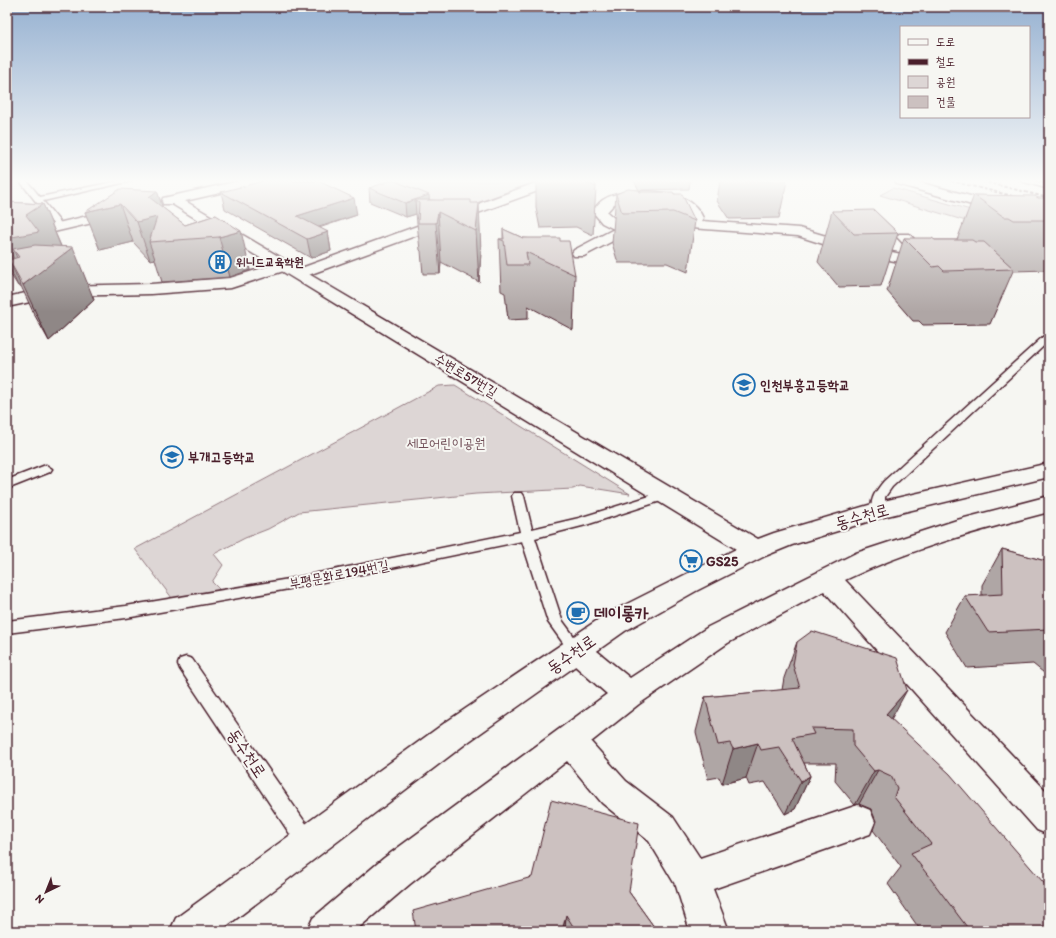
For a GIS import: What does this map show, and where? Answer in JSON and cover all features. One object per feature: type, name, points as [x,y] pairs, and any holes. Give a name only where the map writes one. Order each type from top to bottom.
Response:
[{"type":"street","points":[[7,239],[69,225]]},
{"type":"street","name":"수변로57번길","points":[[216,225],[756,550]]},
{"type":"street","points":[[7,302],[44,292],[151,289],[231,283],[292,270],[425,225]]},
{"type":"street","points":[[614,225],[625,229],[663,232],[689,225]]},
{"type":"street","points":[[719,225],[800,227],[850,248],[919,262],[925,256],[904,237]]},
{"type":"street","points":[[579,253],[625,229]]},
{"type":"street","name":"동수천로","points":[[189,931],[457,732],[615,623],[687,584],[756,550],[783,539],[878,510],[1049,470]]},
{"type":"street","points":[[326,931],[397,871],[569,740],[629,695],[718,635],[827,578],[865,560],[965,526],[1049,504]]},
{"type":"street","points":[[827,578],[1049,818]]},
{"type":"street","points":[[576,650],[629,695]]},
{"type":"street","points":[[569,740],[614,792],[661,829],[692,878],[705,921],[710,931]]},
{"type":"street","points":[[692,878],[858,822]]},
{"type":"lane","points":[[878,510],[879,497],[888,484],[1049,336]]},
{"type":"lane","points":[[7,485],[46,469]]},
{"type":"lane","name":"부평문화로194번길","points":[[7,627],[126,612],[289,584],[527,536],[581,522],[666,495]]},
{"type":"lane","points":[[518,496],[527,536],[555,622],[576,650]]},
{"type":"lane","name":"동수천로","points":[[186,664],[307,843]]},
{"type":"green space","points":[[979,225],[1023,225],[1049,233]]},
{"type":"green space","name":"세모어린이공원","points":[[455,385],[630,494],[580,486],[573,489],[476,494],[299,512],[268,529],[245,538],[214,554],[223,565],[212,582],[220,590],[172,598],[135,549],[439,386]]},
{"type":"building","points":[[7,225],[33,225],[39,232],[7,238]]},
{"type":"building","points":[[155,225],[231,225],[241,231],[219,237],[149,242]]},
{"type":"building","points":[[281,225],[314,225],[328,232],[307,239]]},
{"type":"building","points":[[464,225],[477,225],[476,231]]},
{"type":"building","points":[[845,225],[889,225],[898,233],[854,234]]},
{"type":"building","points":[[503,229],[523,238],[560,238],[560,241],[569,241],[575,275],[526,252],[528,265],[507,265],[504,241],[499,239],[504,239]]},
{"type":"building","points":[[904,238],[972,240],[975,242],[984,242],[1014,269],[944,271],[939,266],[933,267]]},
{"type":"building","points":[[35,245],[73,247],[23,285],[9,260],[19,257],[13,249]]},
{"type":"building","points":[[1002,549],[1049,562],[1049,629],[988,632],[965,596],[1003,594]]},
{"type":"building","points":[[812,631],[897,658],[907,690],[886,714],[950,774],[1049,889],[1049,931],[970,931],[911,853],[931,844],[894,797],[897,788],[891,776],[878,770],[874,771],[853,746],[853,729],[811,728],[814,734],[792,738],[810,776],[801,781],[779,747],[761,750],[758,743],[733,749],[730,743],[718,745],[705,697],[800,688],[793,665],[797,642]]},
{"type":"building","points":[[551,800],[639,823],[629,892],[657,931],[576,931],[566,915],[562,931],[416,931],[413,911],[532,877]]},
{"type":"place","name":"위니드교육학원","points":[[220,262]]},
{"type":"place","name":"인천부흥고등학교","points":[[744,385]]},
{"type":"place","name":"부개고등학교","points":[[172,457]]},
{"type":"place","name":"GS25","points":[[691,561]]},
{"type":"place","name":"데이롱카","points":[[578,613]]}]
